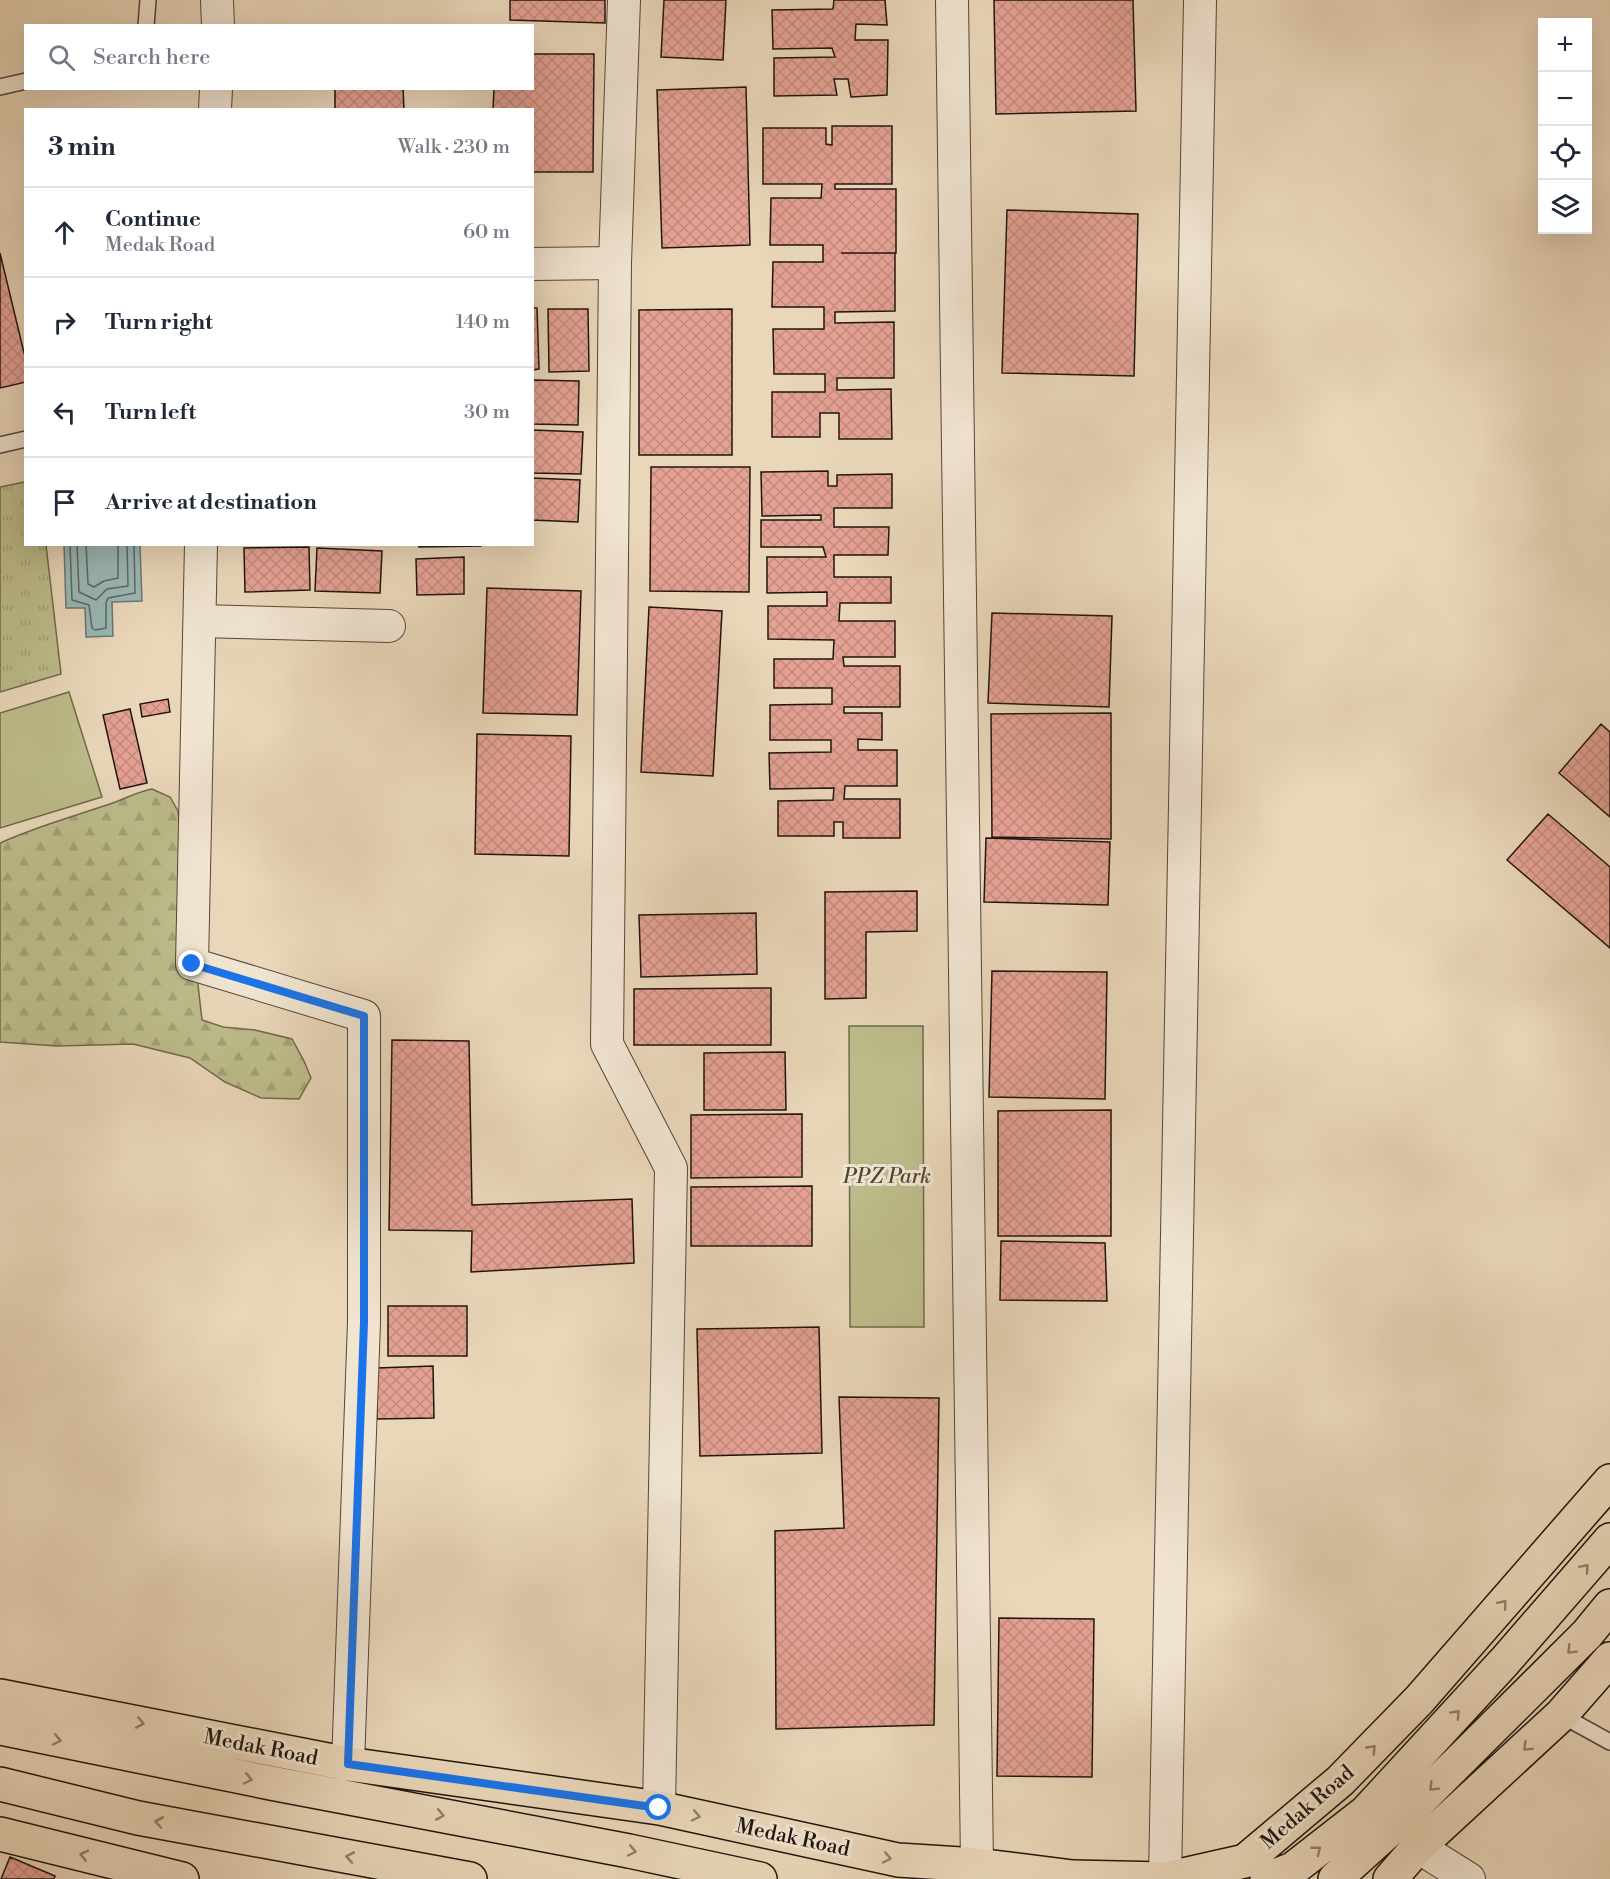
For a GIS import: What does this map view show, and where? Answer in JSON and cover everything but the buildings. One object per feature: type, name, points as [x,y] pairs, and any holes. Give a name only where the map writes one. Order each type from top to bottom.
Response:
[{"type":"main road","name":"Medak Road","points":[[0,1696],[348,1764],[659,1808],[898,1860],[976,1865],[1073,1877],[1165,1879],[1245,1861],[1341,1781],[1419,1700],[1610,1481]]},
{"type":"main road","points":[[1267,1879],[1293,1869],[1366,1812],[1505,1661],[1610,1540]]},
{"type":"main road","points":[[1335,1879],[1397,1822],[1554,1667],[1587,1634],[1610,1606]]},
{"type":"main road","points":[[1389,1879],[1418,1847],[1561,1715],[1610,1659]]},
{"type":"main road","points":[[0,1728],[271,1783],[629,1851],[760,1879]]},
{"type":"main road","points":[[0,1784],[138,1818],[470,1879]]},
{"type":"main road","points":[[0,1834],[182,1879]]},
{"type":"street","points":[[217,0],[218,24]]},
{"type":"street","points":[[624,0],[615,263],[607,1044],[671,1168],[659,1808]]},
{"type":"street","points":[[952,0],[976,1865]]},
{"type":"street","points":[[1165,1879],[1200,0]]},
{"type":"street","points":[[215,108],[216,90]]},
{"type":"street","points":[[534,264],[615,263]]},
{"type":"street","points":[[201,546],[192,964],[364,1016],[364,1322],[348,1764]]},
{"type":"street","points":[[200,621],[389,627]]},
{"type":"street","points":[[1418,1847],[1469,1879]]},
{"type":"lane","points":[[146,24],[148,0]]},
{"type":"lane","points":[[0,87],[24,81]]},
{"type":"lane","points":[[0,445],[24,439]]},
{"type":"lane","points":[[1561,1715],[1610,1742]]},
{"type":"green space","points":[[24,482],[24,546],[46,546],[61,674],[0,692],[0,487]]},
{"type":"green space","points":[[69,692],[102,797],[0,828],[0,713]]},
{"type":"green space","points":[[152,789],[170,797],[178,811],[202,1020],[223,1027],[255,1030],[292,1039],[311,1078],[299,1099],[261,1098],[225,1082],[190,1058],[133,1044],[57,1046],[0,1042],[0,843]]},
{"type":"green space","name":"PPZ Park","points":[[849,1026],[923,1026],[924,1327],[850,1327]]},
{"type":"water","points":[[64,546],[140,546],[142,601],[112,602],[113,636],[86,637],[85,608],[66,608]]},
{"type":"route","points":[[192,964],[364,1016],[364,1322],[348,1764],[659,1808]]}]
